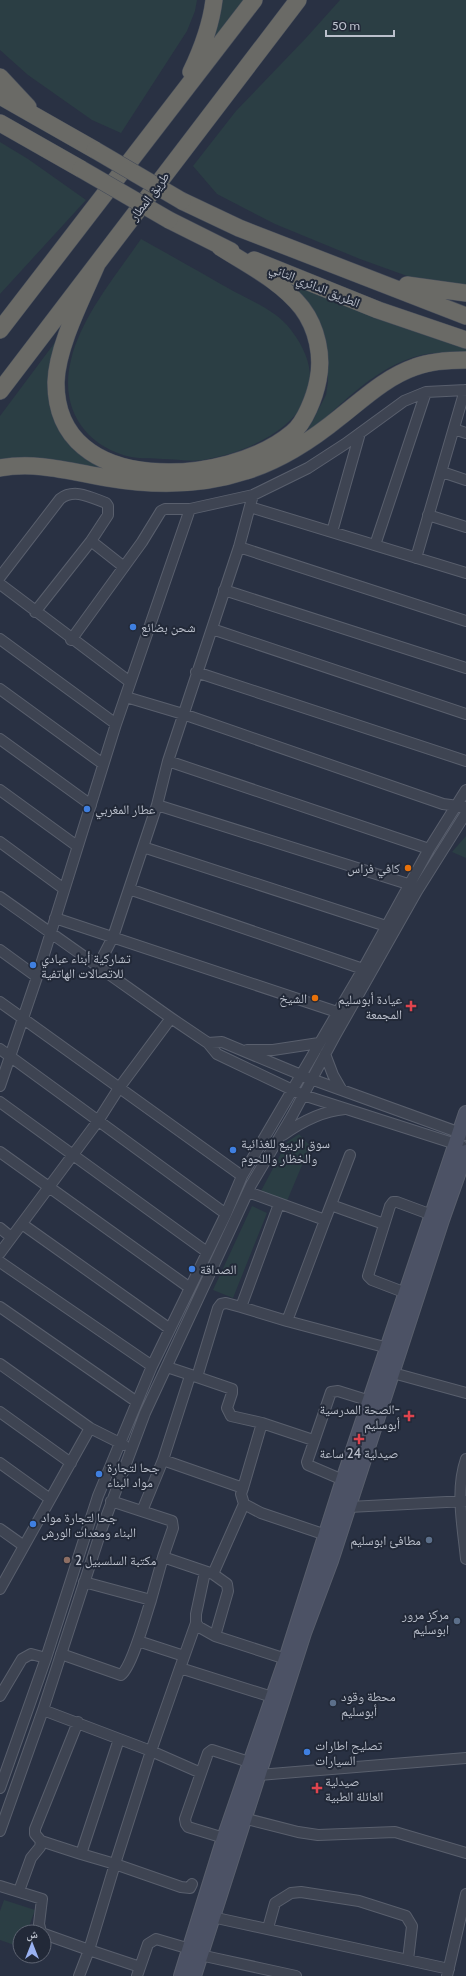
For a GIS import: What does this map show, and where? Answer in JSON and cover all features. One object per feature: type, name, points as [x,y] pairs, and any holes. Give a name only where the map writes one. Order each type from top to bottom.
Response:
[{"type":"highway","points":[[176,102],[199,55],[211,18],[214,0]]},
{"type":"highway","points":[[0,330],[254,0]]},
{"type":"highway","name":"طريق المطار","points":[[0,392],[298,0]]},
{"type":"highway","points":[[283,21],[309,0]]},
{"type":"highway","points":[[0,77],[44,122]]},
{"type":"highway","points":[[0,96],[44,122]]},
{"type":"highway","name":"الطريق الدائري الثاني","points":[[0,122],[169,220],[220,247],[378,310],[466,340]]},
{"type":"highway","name":"الطريق الدائري الثاني","points":[[44,122],[182,200],[239,228],[466,316]]},
{"type":"highway","points":[[97,264],[74,319],[58,363],[56,382],[58,403],[63,418],[72,434],[85,448],[113,464],[135,470],[163,473],[197,470],[250,457],[274,446],[294,433],[310,406],[319,373],[320,358],[317,343],[311,325],[303,309],[291,296],[269,278],[220,247]]},
{"type":"highway","points":[[372,279],[424,288],[466,293]]},
{"type":"highway","points":[[0,468],[35,466],[110,478],[172,484],[194,483],[229,476],[264,464],[292,450],[339,418],[380,385],[398,374],[427,364],[466,360]]},
{"type":"main road","points":[[194,1976],[195,1952],[216,1885],[259,1774],[304,1633],[325,1560],[326,1535],[343,1480],[388,1348],[398,1337],[463,1142],[466,1113]]},
{"type":"main road","points":[[181,1976],[195,1952],[212,1917],[224,1838],[286,1659],[325,1560],[349,1507],[393,1373],[406,1293],[432,1215],[463,1142]]},
{"type":"street","points":[[71,640],[124,567],[161,511],[165,508],[190,509],[253,495],[308,468],[404,401],[426,392],[465,390],[416,558]]},
{"type":"street","points":[[375,545],[426,392]]},
{"type":"street","points":[[454,429],[466,433]]},
{"type":"street","points":[[332,532],[360,433]]},
{"type":"street","points":[[442,472],[466,480]]},
{"type":"street","points":[[0,577],[60,499],[65,495],[76,492],[106,503],[108,506],[108,515],[91,541],[35,612]]},
{"type":"street","points":[[98,966],[113,937],[157,805],[168,762],[196,672],[239,547],[253,495]]},
{"type":"street","points":[[250,507],[466,573]]},
{"type":"street","points":[[0,1086],[37,977],[116,724],[190,509]]},
{"type":"street","points":[[428,514],[466,527]]},
{"type":"street","points":[[91,541],[124,567]]},
{"type":"street","points":[[239,547],[466,620]]},
{"type":"street","points":[[0,584],[71,640],[130,682]]},
{"type":"street","points":[[224,590],[466,668]]},
{"type":"street","points":[[212,629],[466,714]]},
{"type":"street","points":[[0,639],[116,724]]},
{"type":"street","points":[[196,672],[466,761]]},
{"type":"street","points":[[0,689],[103,764]]},
{"type":"street","points":[[126,697],[183,714],[443,804],[461,806]]},
{"type":"street","points":[[0,739],[91,806]]},
{"type":"street","points":[[168,762],[429,849]]},
{"type":"street","points":[[0,790],[77,846]]},
{"type":"street","points":[[0,1831],[3,1812],[43,1710],[111,1501],[131,1449],[167,1367],[248,1192],[280,1138],[303,1095],[307,1077],[319,1043],[363,969],[408,884],[451,814],[461,806],[466,790]]},
{"type":"street","points":[[0,1788],[46,1658],[93,1510],[119,1443],[152,1366],[226,1214],[242,1176],[263,1138],[293,1090],[307,1077],[325,1054],[417,891],[465,818],[451,814],[443,804]]},
{"type":"street","points":[[157,805],[408,884]]},
{"type":"street","points":[[0,842],[64,889]]},
{"type":"street","points":[[143,847],[386,926]]},
{"type":"street","points":[[129,890],[363,969]]},
{"type":"street","points":[[0,897],[50,934],[208,1043],[217,1054],[303,1095],[463,1142]]},
{"type":"street","points":[[55,918],[337,1012]]},
{"type":"street","points":[[0,950],[37,977]]},
{"type":"street","points":[[0,1002],[242,1176]]},
{"type":"street","points":[[0,1253],[72,1154],[98,1121],[119,1088],[171,1018]]},
{"type":"street","points":[[208,1043],[222,1042],[307,1077],[341,1089],[463,1142]]},
{"type":"street","points":[[242,1050],[273,1050],[319,1043]]},
{"type":"street","points":[[0,1048],[226,1214]]},
{"type":"street","points":[[325,1054],[333,1075],[341,1089]]},
{"type":"street","points":[[0,1102],[207,1252]]},
{"type":"street","points":[[280,1138],[309,1120],[336,1110],[349,1109]]},
{"type":"street","points":[[0,1152],[190,1288]]},
{"type":"street","points":[[287,1321],[350,1155]]},
{"type":"street","points":[[248,1192],[325,1220]]},
{"type":"street","points":[[406,1293],[372,1280],[368,1276],[390,1206],[393,1202],[432,1215]]},
{"type":"street","points":[[241,1307],[279,1204]]},
{"type":"street","points":[[331,1205],[384,1224]]},
{"type":"street","points":[[22,1224],[170,1329]]},
{"type":"street","points":[[0,1228],[11,1237]]},
{"type":"street","points":[[0,1262],[152,1366]]},
{"type":"street","points":[[142,1511],[163,1460],[218,1308],[221,1304],[226,1303],[388,1348]]},
{"type":"street","points":[[0,1307],[137,1402]]},
{"type":"street","points":[[0,1364],[90,1428],[131,1449]]},
{"type":"street","points":[[167,1367],[232,1389],[227,1408],[231,1416],[313,1440]]},
{"type":"street","points":[[393,1373],[466,1393]]},
{"type":"street","points":[[343,1480],[308,1465],[307,1462],[313,1440],[331,1392],[338,1391],[370,1401]]},
{"type":"street","points":[[0,1412],[71,1463]]},
{"type":"street","points":[[79,1976],[151,1751],[196,1624],[196,1614],[209,1573],[244,1504],[241,1494],[262,1424]]},
{"type":"street","points":[[1,1586],[90,1428]]},
{"type":"street","points":[[466,1459],[462,1470],[466,1559]]},
{"type":"street","points":[[163,1460],[243,1488]]},
{"type":"street","points":[[0,1463],[50,1499]]},
{"type":"street","points":[[61,1654],[121,1675],[126,1670],[138,1641],[173,1528],[172,1521],[111,1501]]},
{"type":"street","points":[[349,1507],[463,1501]]},
{"type":"street","points":[[244,1504],[261,1513],[326,1535]]},
{"type":"street","points":[[0,1529],[24,1546]]},
{"type":"street","points":[[163,1557],[209,1573],[227,1584],[228,1591],[214,1636]]},
{"type":"street","points":[[84,1582],[151,1600]]},
{"type":"street","points":[[196,1624],[214,1636],[286,1659]]},
{"type":"street","points":[[138,1641],[184,1656]]},
{"type":"street","points":[[0,1696],[22,1659],[31,1654],[46,1658]]},
{"type":"street","points":[[180,1668],[272,1697]]},
{"type":"street","points":[[43,1710],[78,1722],[151,1751],[201,1774]]},
{"type":"street","points":[[78,1722],[35,1829],[35,1834],[41,1841],[115,1864],[182,1888],[190,1888],[192,1884]]},
{"type":"street","points":[[81,1854],[119,1739]]},
{"type":"street","points":[[224,1838],[188,1827],[185,1819],[208,1753],[212,1750],[250,1762]]},
{"type":"street","points":[[259,1774],[466,1758]]},
{"type":"street","points":[[243,1818],[298,1832],[318,1835],[395,1832],[466,1853]]},
{"type":"street","points":[[19,1891],[31,1858],[40,1847],[41,1841]]},
{"type":"street","points":[[0,1886],[42,1899],[39,1924]]},
{"type":"street","points":[[268,1928],[272,1909],[275,1903],[291,1894],[301,1892],[359,1901],[406,1916],[412,1926],[408,1960]]},
{"type":"street","points":[[212,1917],[268,1928],[408,1960],[448,1972],[461,1937],[466,1894]]},
{"type":"street","points":[[52,1937],[138,1971],[148,1944],[156,1939],[195,1952],[296,1976]]},
{"type":"shaded area","points":[[0,0],[197,0],[195,11],[187,31],[121,133],[92,120],[28,75],[0,50]]},
{"type":"shaded area","points":[[220,0],[245,0],[207,50]]},
{"type":"shaded area","points":[[340,0],[466,0],[466,287],[446,290],[360,259],[275,224],[217,194],[193,166],[236,111]]},
{"type":"shaded area","points":[[0,142],[28,159],[86,200],[0,294]]},
{"type":"shaded area","points":[[141,239],[265,308],[279,318],[291,330],[306,356],[310,380],[305,400],[292,418],[274,433],[252,445],[228,454],[198,461],[188,461],[139,458],[114,452],[100,444],[88,434],[79,422],[72,408],[68,377],[76,344],[91,312]]},
{"type":"shaded area","points":[[274,278],[466,347],[466,353],[420,355],[398,363],[383,371],[355,391],[304,437],[326,395],[328,382],[328,355]]},
{"type":"shaded area","points":[[62,333],[57,346],[73,446],[87,459],[112,470],[0,464],[0,416]]},
{"type":"shaded area","points":[[466,836],[466,858],[452,852]]},
{"type":"shaded area","points":[[299,1134],[310,1146],[287,1201],[261,1191],[287,1142]]},
{"type":"shaded area","points":[[252,1206],[267,1213],[233,1298],[213,1290]]},
{"type":"shaded area","points":[[4,1900],[35,1910],[30,1924],[12,1924],[12,1944],[0,1940],[0,1911]]},
{"type":"place","name":"شحن بضائع","points":[[133,627]]},
{"type":"place","name":"عطار المغربي","points":[[87,809]]},
{"type":"place","name":"كافي فراس","points":[[408,868]]},
{"type":"place","name":"تشاركية أبناء عبادي للاتصالات الهاتفية","points":[[33,965]]},
{"type":"place","name":"الشيخ","points":[[315,998]]},
{"type":"place","name":"عيادة أبوسليم المجمعة","points":[[411,1006]]},
{"type":"place","name":"سوق الربيع للغذائية والخظار واللحوم","points":[[233,1150]]},
{"type":"place","name":"الصداقة","points":[[192,1269]]},
{"type":"place","name":"الصحة المدرسية- أبوسليم","points":[[409,1416]]},
{"type":"place","name":"صيدلية 24 ساعة","points":[[359,1439]]},
{"type":"place","name":"جحا لتجارة مواد البناء","points":[[99,1474]]},
{"type":"place","name":"جحا لتجارة مواد البناء ومعدات الورش","points":[[33,1524]]},
{"type":"place","name":"مطافئ ابوسليم","points":[[429,1540]]},
{"type":"place","name":"مكتبة السلسبيل 2","points":[[67,1560]]},
{"type":"place","name":"مركز مرور ابوسليم","points":[[457,1621]]},
{"type":"place","name":"محطة وقود أبوسليم","points":[[333,1703]]},
{"type":"place","name":"تصليح اطارات السيارات","points":[[307,1752]]},
{"type":"place","name":"صيدلية العائلة الطبية","points":[[317,1788]]}]
